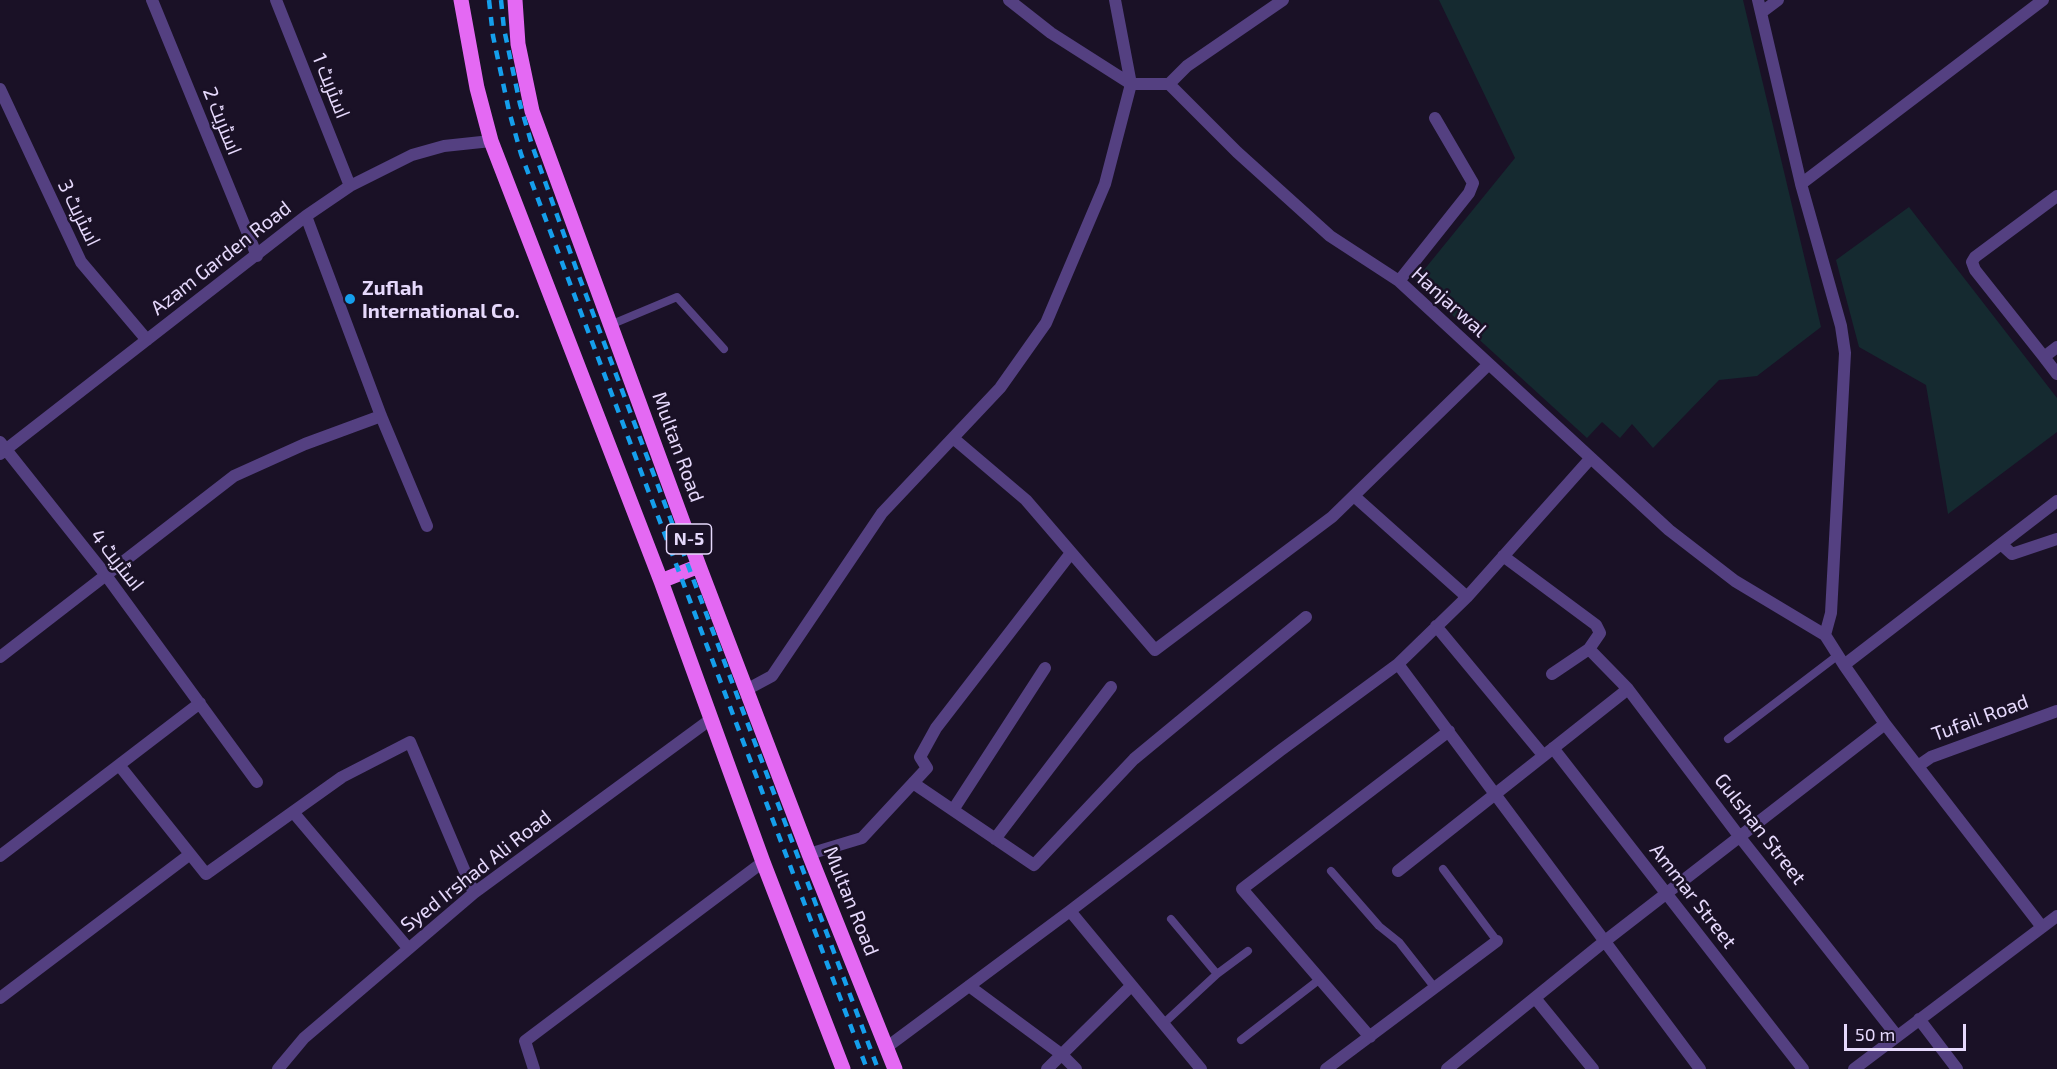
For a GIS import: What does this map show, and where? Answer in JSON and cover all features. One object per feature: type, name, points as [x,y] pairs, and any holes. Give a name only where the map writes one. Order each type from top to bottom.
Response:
[{"type":"main road","name":"N-5","points":[[462,0],[477,88],[491,141],[660,581],[763,862],[843,1069]]},
{"type":"main road","name":"Multan Road","points":[[515,0],[518,44],[532,111],[699,566],[809,854],[895,1069]]},
{"type":"main road","points":[[660,581],[699,566]]},
{"type":"street","name":"اسٹریٹ 2","points":[[152,0],[256,256]]},
{"type":"street","name":"اسٹریٹ 1","points":[[276,0],[350,186]]},
{"type":"street","points":[[1010,0],[1051,33],[1131,84],[1169,84],[1187,66],[1283,0]]},
{"type":"street","points":[[746,690],[772,676],[882,513],[999,388],[1046,323],[1105,184],[1131,84],[1115,0]]},
{"type":"street","points":[[1778,0],[1760,6],[1802,184],[1842,326],[1845,353],[1831,613],[1824,635]]},
{"type":"street","points":[[1802,184],[2043,0]]},
{"type":"street","name":"Hanjarwal","points":[[1169,84],[1237,153],[1330,236],[1399,281],[1669,530],[1735,581],[1824,635],[1885,724],[2042,927]]},
{"type":"street","name":"اسٹریٹ 3","points":[[0,89],[6,120],[81,262],[147,340]]},
{"type":"street","points":[[1399,281],[1469,193],[1473,183],[1435,118]]},
{"type":"street","name":"Azam Garden Road","points":[[2,448],[147,340],[306,216],[350,186],[412,155],[444,146],[491,141]]},
{"type":"street","points":[[2057,196],[1975,257],[1972,262],[1975,270],[2057,374]]},
{"type":"street","points":[[306,216],[381,416],[428,526]]},
{"type":"street","points":[[2044,357],[2057,347]]},
{"type":"street","points":[[953,438],[1026,500],[1155,650],[1332,517],[1489,364]]},
{"type":"street","points":[[0,657],[234,476],[305,444],[381,416]]},
{"type":"street","name":"اسٹریٹ 4","points":[[2,448],[105,574],[257,782]]},
{"type":"street","points":[[887,1047],[1398,664],[1467,597],[1590,459]]},
{"type":"street","points":[[1354,496],[1467,597]]},
{"type":"street","points":[[1840,661],[2057,501]]},
{"type":"street","points":[[2001,544],[2012,554],[2057,539]]},
{"type":"street","points":[[809,854],[862,838],[927,768],[920,758],[936,728],[1071,553]]},
{"type":"street","points":[[1503,556],[1596,625],[1600,633],[1589,649],[1552,674]]},
{"type":"street","points":[[913,783],[1034,865],[1134,759],[1306,617]]},
{"type":"street","name":"Ammar Street","points":[[1436,626],[1548,752],[1666,894],[1803,1069]]},
{"type":"street","name":"Gulshan Street","points":[[1589,649],[1628,689],[1739,836],[1897,1036]]},
{"type":"street","points":[[1398,664],[1700,1069]]},
{"type":"street","points":[[953,810],[1046,668]]},
{"type":"street","points":[[995,839],[1111,687]]},
{"type":"street","points":[[1398,871],[1628,689]]},
{"type":"street","points":[[0,856],[200,703]]},
{"type":"street","name":"Tufail Road","points":[[1918,766],[1931,757],[2057,711]]},
{"type":"street","name":"Syed Irshad Ali Road","points":[[278,1069],[304,1038],[474,893],[711,720]]},
{"type":"street","points":[[1447,1069],[1605,941],[1885,724]]},
{"type":"street","points":[[1370,1037],[1242,888],[1449,731]]},
{"type":"street","points":[[119,765],[206,874],[342,777],[410,742],[474,893]]},
{"type":"street","points":[[293,812],[408,948]]},
{"type":"street","points":[[0,998],[189,855]]},
{"type":"street","points":[[534,1069],[525,1041],[763,862]]},
{"type":"street","points":[[1070,912],[1201,1069]]},
{"type":"street","points":[[1854,1069],[2057,916]]},
{"type":"street","points":[[1326,1069],[1340,1065],[1370,1037],[1497,940]]},
{"type":"street","points":[[969,986],[1061,1054],[1076,1069]]},
{"type":"street","points":[[1047,1069],[1131,986]]},
{"type":"street","points":[[1535,998],[1593,1069]]},
{"type":"street","points":[[1919,1019],[1957,1069]]},
{"type":"street","points":[[1461,1058],[1470,1069]]},
{"type":"lane","points":[[610,325],[677,297],[724,349]]},
{"type":"lane","points":[[1728,740],[1840,661]]},
{"type":"lane","points":[[1443,869],[1497,940]]},
{"type":"lane","points":[[1331,871],[1379,926],[1399,942],[1435,988]]},
{"type":"lane","points":[[1171,919],[1217,974]]},
{"type":"lane","points":[[1163,1024],[1217,974],[1248,951]]},
{"type":"lane","points":[[1240,1040],[1320,979]]},
{"type":"shaded area","points":[[1439,0],[1743,0],[1821,327],[1757,376],[1719,380],[1653,448],[1632,424],[1620,438],[1602,422],[1587,438],[1415,281],[1515,158]]},
{"type":"shaded area","points":[[1909,207],[2057,398],[2057,432],[1948,514],[1926,385],[1859,347],[1836,260]]},
{"type":"railway","points":[[489,0],[493,36],[521,154],[867,1069]]},
{"type":"railway","points":[[501,0],[504,29],[520,104],[532,145],[577,271],[878,1069]]},
{"type":"place","name":"Zuflah International Co.","points":[[350,299]]}]
